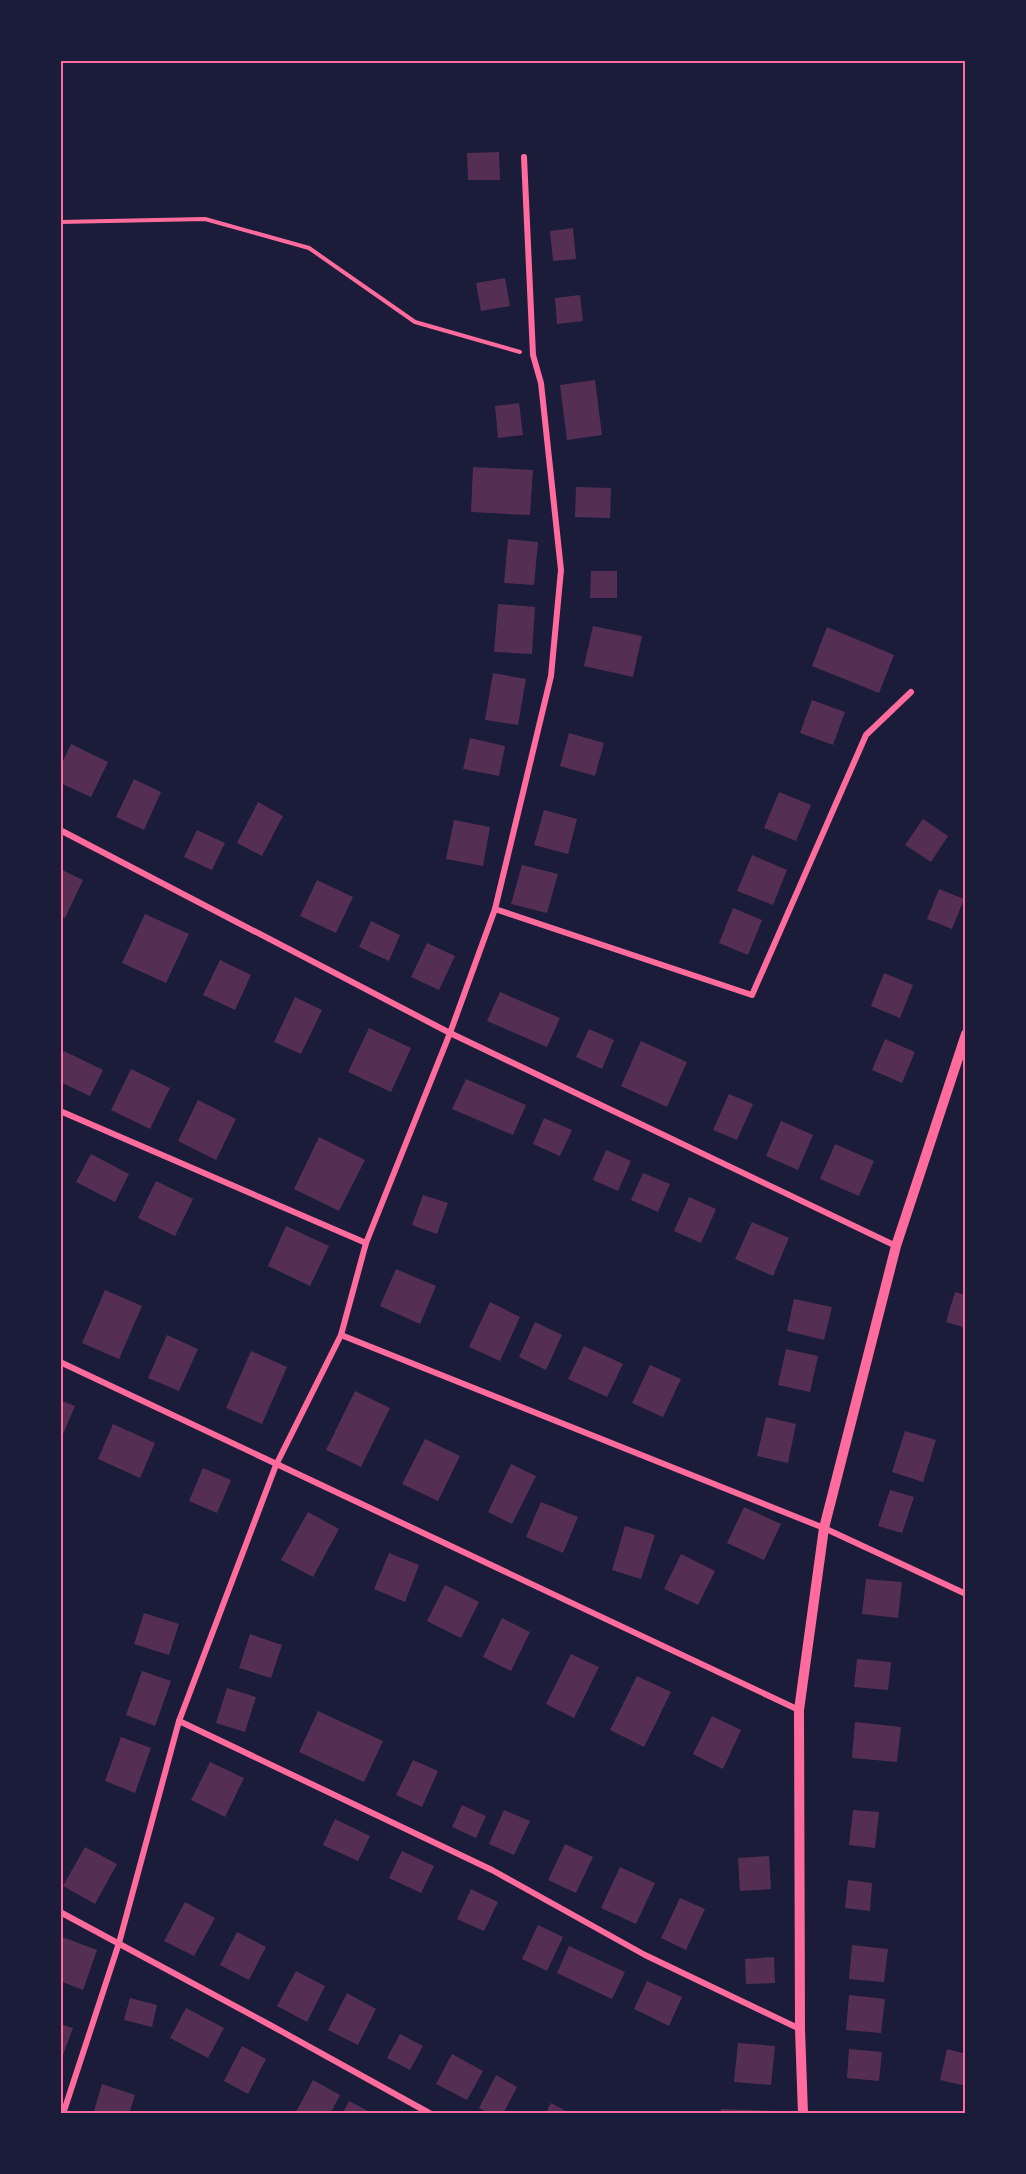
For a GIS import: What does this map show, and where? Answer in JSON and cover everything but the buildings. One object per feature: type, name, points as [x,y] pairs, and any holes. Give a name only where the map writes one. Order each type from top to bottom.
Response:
[{"type":"street","points":[[63,2114],[119,1943],[179,1721],[276,1465],[341,1335],[366,1244],[450,1033],[495,909],[551,676],[561,570],[541,383],[532,355],[524,158]]},
{"type":"street","points":[[495,909],[752,995],[866,735],[910,692]]},
{"type":"street","points":[[60,830],[450,1033],[896,1246]]},
{"type":"street","points":[[803,2114],[800,2029],[799,1710],[824,1528],[896,1246],[966,1034]]},
{"type":"street","points":[[60,1111],[366,1244]]},
{"type":"street","points":[[341,1335],[824,1528],[966,1594]]},
{"type":"street","points":[[60,1362],[799,1710]]},
{"type":"street","points":[[179,1721],[492,1870],[645,1955],[800,2029]]},
{"type":"street","points":[[60,1912],[431,2114]]},
{"type":"path","points":[[60,222],[205,219],[309,248],[415,322],[532,355]]}]
